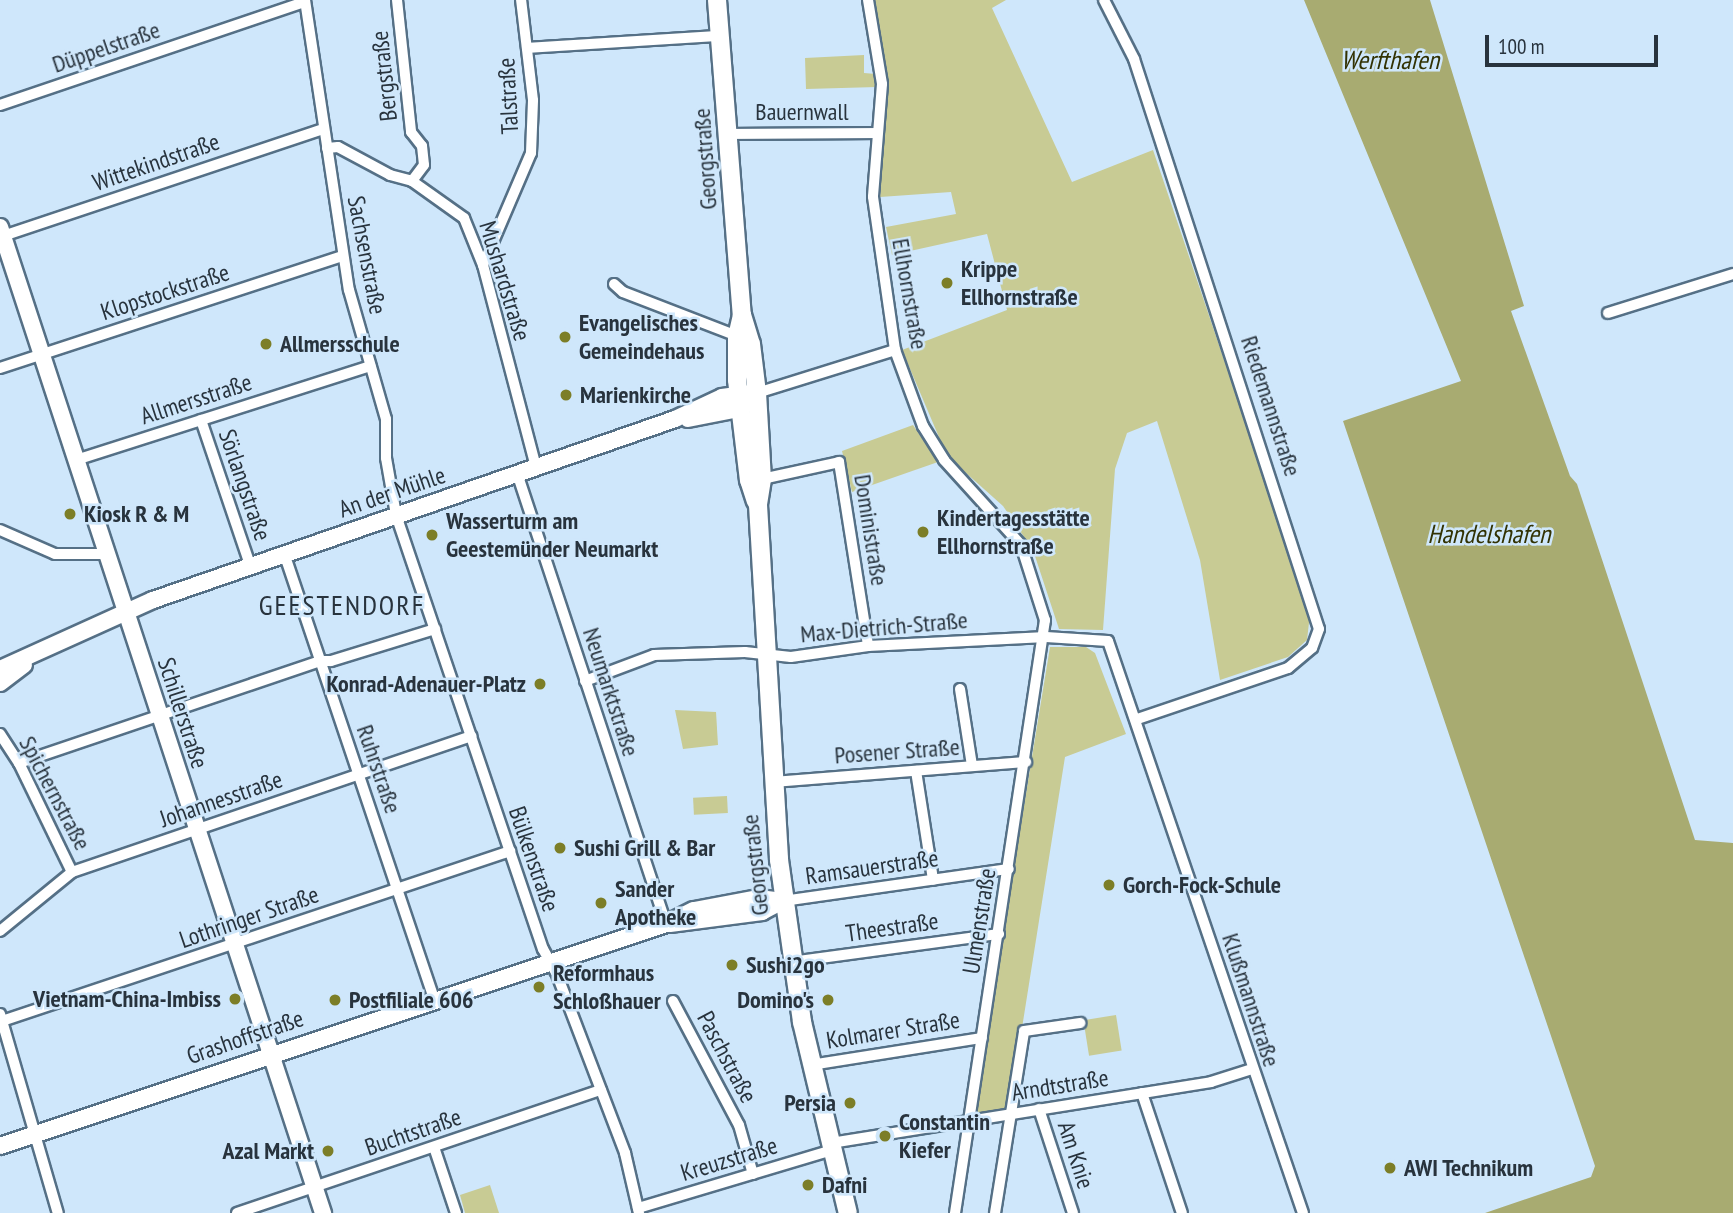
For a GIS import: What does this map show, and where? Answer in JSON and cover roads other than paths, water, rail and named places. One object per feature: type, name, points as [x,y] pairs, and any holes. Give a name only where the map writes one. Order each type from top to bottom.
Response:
[{"type":"main road","name":"Georgstraße","points":[[717,0],[742,315],[751,344],[757,393],[762,479],[758,505],[772,782],[783,901],[791,962],[811,1065],[848,1213]]},
{"type":"main road","name":"Georgstraße","points":[[742,315],[737,336],[738,401],[749,481],[758,505]]},
{"type":"street","name":"Bergstraße","points":[[397,0],[411,132],[422,146],[424,165],[412,181]]},
{"type":"street","name":"Talstraße","points":[[483,265],[531,153],[533,100],[521,0]]},
{"type":"street","name":"Ellhornstraße","points":[[868,0],[882,84],[873,197],[895,350],[923,426],[944,460],[1021,545],[1041,601],[1046,637]]},
{"type":"street","name":"Riedemannstraße","points":[[1104,0],[1134,59],[1319,629],[1312,648],[1289,668],[1137,719]]},
{"type":"street","name":"Düppelstraße","points":[[0,105],[305,1]]},
{"type":"street","name":"Sachsenstraße","points":[[305,1],[343,256],[386,419],[386,458],[396,515]]},
{"type":"street","points":[[527,48],[720,36]]},
{"type":"street","name":"Wittekindstraße","points":[[1,232],[322,129]]},
{"type":"street","name":"Bauernwall","points":[[728,134],[876,133]]},
{"type":"street","name":"Mushardstraße","points":[[327,148],[338,147],[390,176],[412,181],[464,218],[483,265],[536,467]]},
{"type":"street","name":"Schillerstraße","points":[[1,232],[323,1213]]},
{"type":"street","name":"Klopstockstraße","points":[[0,368],[343,256]]},
{"type":"street","points":[[1608,313],[1733,274]]},
{"type":"street","points":[[614,284],[623,292],[737,336]]},
{"type":"street","points":[[757,393],[895,350]]},
{"type":"street","name":"Allmersstraße","points":[[76,460],[370,366]]},
{"type":"street","name":"An der Mühle","points":[[0,669],[125,611],[250,565],[757,393]]},
{"type":"street","name":"Sörlangstraße","points":[[201,420],[250,565]]},
{"type":"street","name":"Doministraße","points":[[762,479],[839,462],[868,646]]},
{"type":"street","name":"Neumarktstraße","points":[[517,474],[666,924]]},
{"type":"street","name":"Bülkenstraße","points":[[396,515],[510,852],[625,1153],[638,1210]]},
{"type":"street","points":[[0,530],[55,554],[107,554]]},
{"type":"street","name":"Ruhrstraße","points":[[284,554],[434,998]]},
{"type":"street","name":"An der Mühle","points":[[0,683],[29,662],[125,611]]},
{"type":"street","points":[[19,762],[320,661],[331,661],[435,629]]},
{"type":"street","name":"Max-Dietrich-Straße","points":[[585,681],[654,655],[766,653],[791,657],[868,646],[1046,637],[1108,641],[1137,719]]},
{"type":"street","name":"Ulmenstraße","points":[[955,1213],[1046,637]]},
{"type":"street","points":[[960,689],[972,766]]},
{"type":"street","name":"Klußmannstraße","points":[[1137,719],[1252,1069],[1303,1213]]},
{"type":"street","name":"Spichernstraße","points":[[0,734],[19,762],[72,872]]},
{"type":"street","name":"Johannesstraße","points":[[0,930],[72,872],[471,736]]},
{"type":"street","name":"Posener Straße","points":[[772,782],[1026,762]]},
{"type":"street","points":[[916,771],[933,880]]},
{"type":"street","name":"Lothringer Straße","points":[[1,1018],[510,852]]},
{"type":"street","name":"Ramsauerstraße","points":[[783,901],[1009,869]]},
{"type":"street","name":"Grashoffstraße","points":[[0,1146],[434,998],[666,924],[762,912],[783,901]]},
{"type":"street","name":"Theestraße","points":[[791,962],[999,934]]},
{"type":"street","name":"Paschstraße","points":[[673,1001],[739,1125],[753,1174]]},
{"type":"street","points":[[1,1018],[58,1213]]},
{"type":"street","points":[[995,1213],[1024,1031],[1080,1023]]},
{"type":"street","name":"Kolmarer Straße","points":[[811,1065],[982,1038]]},
{"type":"street","name":"Arndtstraße","points":[[832,1146],[1211,1082],[1252,1069]]},
{"type":"street","name":"Buchtstraße","points":[[237,1213],[601,1090]]},
{"type":"street","points":[[1142,1093],[1182,1213]]},
{"type":"street","name":"Am Knie","points":[[1039,1109],[1073,1213]]},
{"type":"street","name":"Kreuzstraße","points":[[638,1210],[832,1146]]},
{"type":"street","points":[[433,1147],[456,1213]]},
{"type":"water","name":"Handelshafen","points":[[1304,0],[1430,0],[1524,306],[1511,311],[1570,476],[1577,484],[1695,840],[1733,843],[1733,1213],[1485,1213],[1591,1177],[1595,1166],[1343,421],[1461,381]]},
{"type":"place","name":"Krippe Ellhornstraße","points":[[947,283]]},
{"type":"place","name":"Evangelisches Gemeindehaus","points":[[565,337]]},
{"type":"place","name":"Allmersschule","points":[[266,344]]},
{"type":"place","name":"Marienkirche","points":[[566,395]]},
{"type":"place","name":"Kiosk R & M","points":[[70,514]]},
{"type":"place","name":"Kindertagesstätte Ellhornstraße","points":[[923,532]]},
{"type":"place","name":"Wasserturm am Geestemünder Neumarkt","points":[[432,535]]},
{"type":"place","name":"Konrad-Adenauer-Platz","points":[[540,684]]},
{"type":"place","name":"Sushi Grill & Bar","points":[[560,848]]},
{"type":"place","name":"Gorch-Fock-Schule","points":[[1109,885]]},
{"type":"place","name":"Sander Apotheke","points":[[601,903]]},
{"type":"place","name":"Sushi2go","points":[[732,965]]},
{"type":"place","name":"Reformhaus Schloßhauer","points":[[539,987]]},
{"type":"place","name":"Vietnam-China-Imbiss","points":[[235,999]]},
{"type":"place","name":"Postfiliale 606","points":[[335,1000]]},
{"type":"place","name":"Domino's","points":[[828,1000]]},
{"type":"place","name":"Persia","points":[[850,1103]]},
{"type":"place","name":"Constantin Kiefer","points":[[885,1136]]},
{"type":"place","name":"Azal Markt","points":[[328,1151]]},
{"type":"place","name":"AWI Technikum","points":[[1390,1168]]},
{"type":"place","name":"Dafni","points":[[808,1185]]},
{"type":"district","name":"GEESTENDORF","points":[[342,605]]},
{"type":"water label","name":"Werfthafen","points":[[1390,60]]}]
